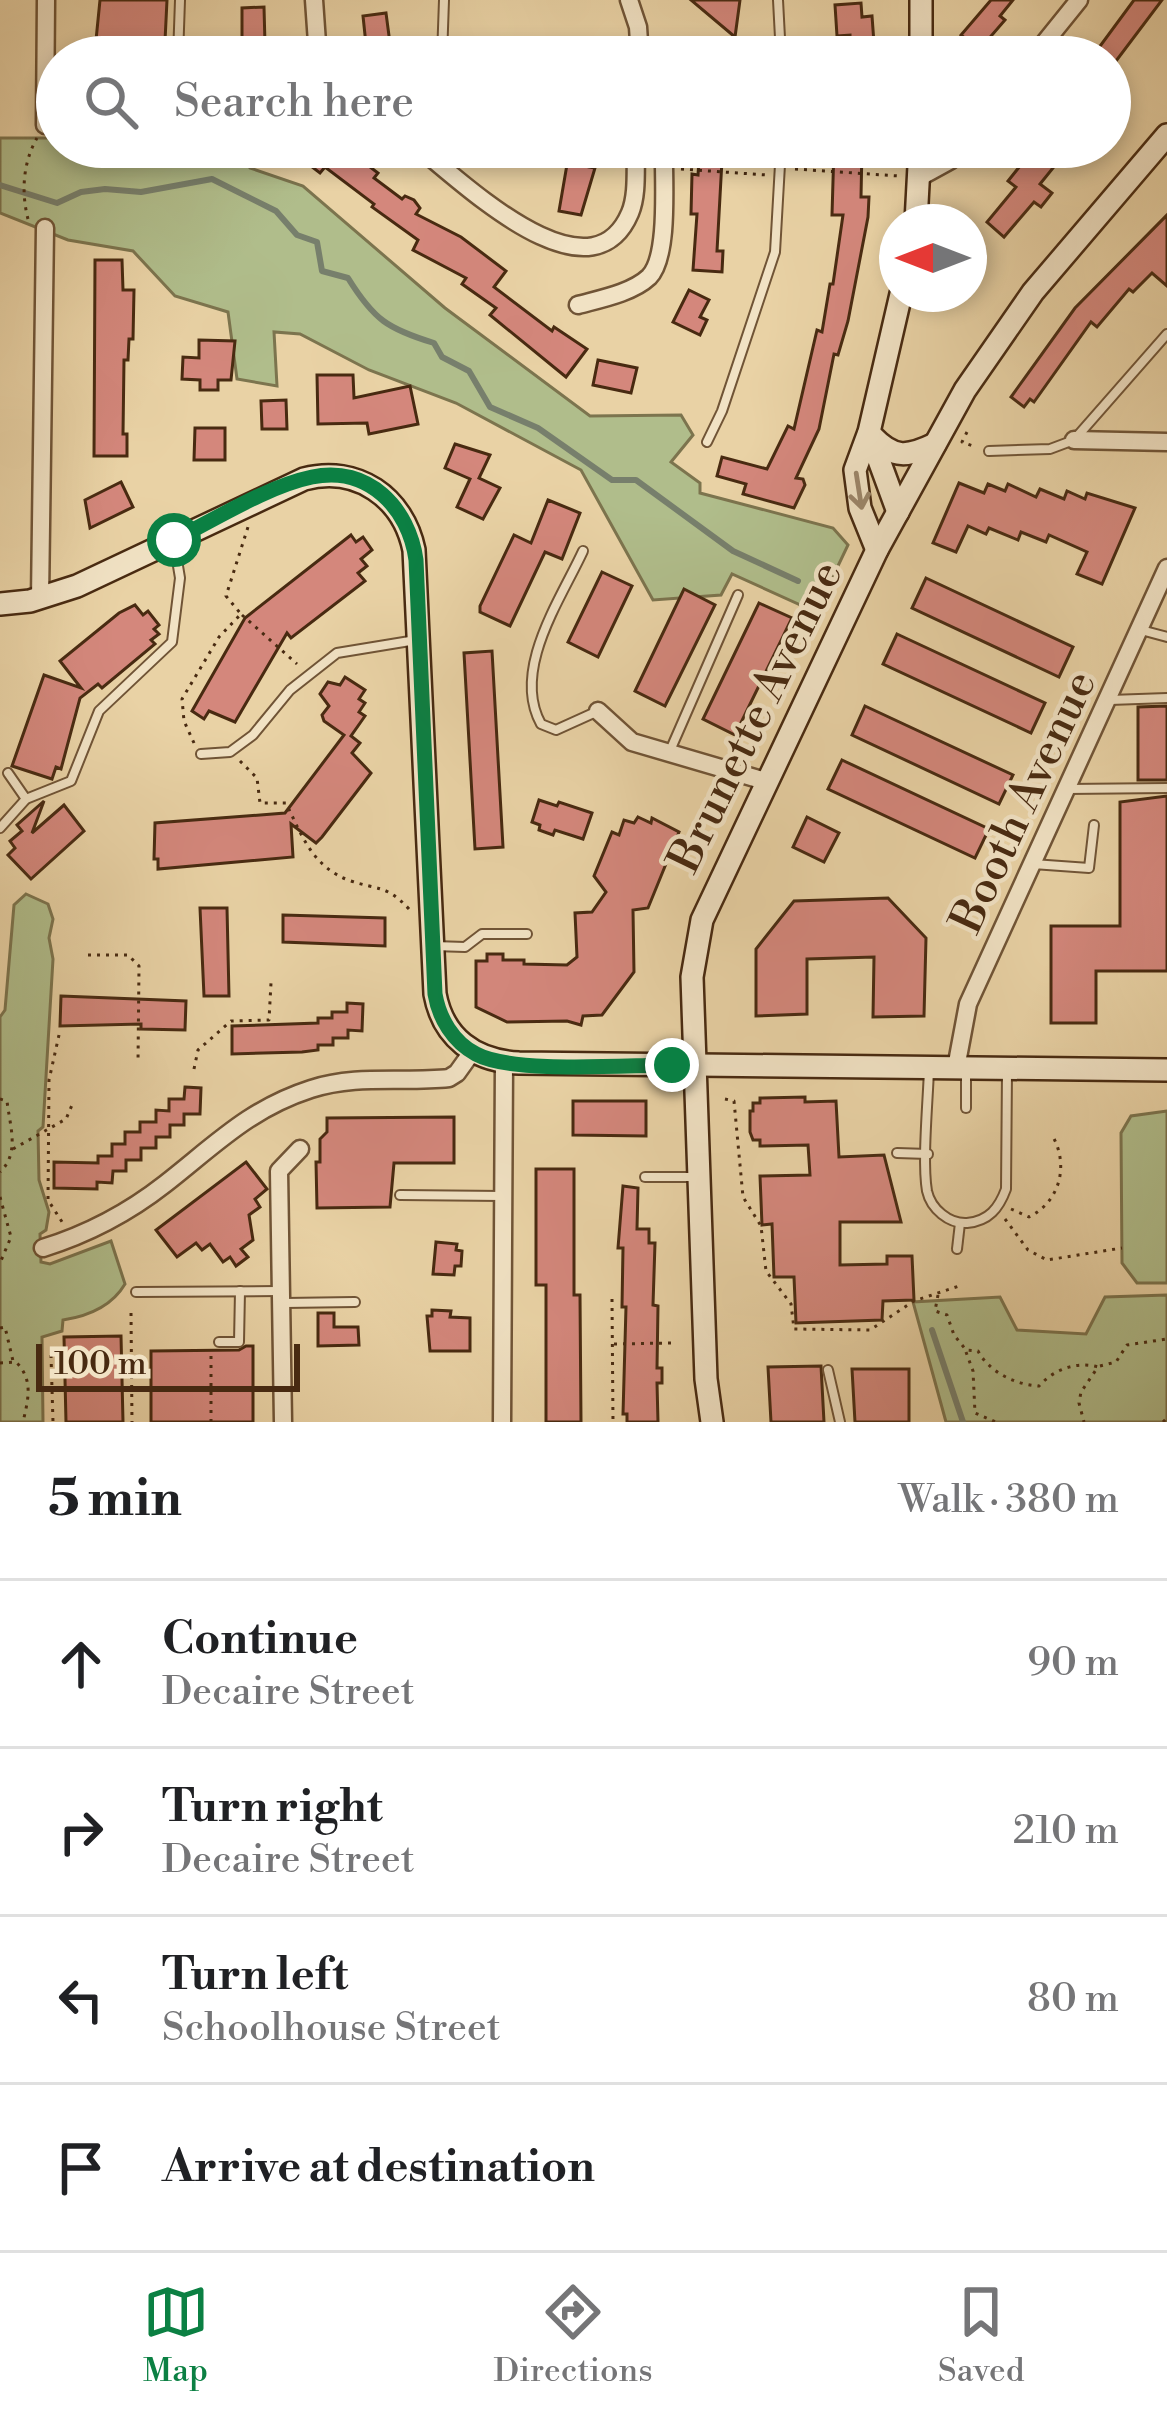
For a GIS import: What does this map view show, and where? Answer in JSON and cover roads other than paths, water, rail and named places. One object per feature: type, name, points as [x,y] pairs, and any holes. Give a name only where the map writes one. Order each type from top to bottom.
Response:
[{"type":"main road","points":[[921,0],[921,36]]},
{"type":"main road","name":"Brunette Avenue","points":[[712,1422],[706,1379],[692,977],[708,903],[877,550],[965,390],[1033,292],[1167,135]]},
{"type":"main road","points":[[913,168],[914,204]]},
{"type":"main road","points":[[877,550],[860,508],[855,470],[869,432],[897,312]]},
{"type":"main road","points":[[869,432],[888,452],[899,456],[935,444]]},
{"type":"main road","points":[[869,432],[898,512]]},
{"type":"main road","points":[[0,604],[40,599],[77,586],[304,479],[327,476],[360,481],[382,494],[406,521],[412,540],[440,1012],[452,1034],[472,1052],[504,1062],[1167,1070]]},
{"type":"street","points":[[46,0],[46,36]]},
{"type":"street","points":[[314,0],[316,36]]},
{"type":"street","points":[[629,0],[643,36]]},
{"type":"street","points":[[1051,36],[1079,0]]},
{"type":"street","points":[[638,27],[639,36]]},
{"type":"street","points":[[450,168],[530,232],[556,244],[581,247],[614,234],[629,215],[634,168]]},
{"type":"street","points":[[578,305],[623,291],[650,276],[662,248],[663,168]]},
{"type":"street","points":[[910,177],[932,168]]},
{"type":"street","points":[[40,599],[45,228]]},
{"type":"street","points":[[1074,440],[1167,442]]},
{"type":"street","name":"Booth Avenue","points":[[961,1068],[968,1004],[1139,629],[1160,598],[1167,568]]},
{"type":"street","points":[[598,711],[632,742],[765,781]]},
{"type":"street","points":[[43,1248],[131,1208],[256,1112],[340,1082],[449,1078],[461,1070],[472,1052]]},
{"type":"street","points":[[502,1422],[504,1062]]},
{"type":"street","points":[[283,1422],[279,1171],[300,1150]]},
{"type":"lane","points":[[179,36],[180,0]]},
{"type":"lane","points":[[442,36],[443,0]]},
{"type":"lane","points":[[778,0],[780,36]]},
{"type":"lane","points":[[707,442],[722,411],[775,252],[781,168]]},
{"type":"lane","points":[[989,451],[1050,449],[1074,440],[1167,334]]},
{"type":"lane","points":[[0,828],[26,799],[71,781],[99,711],[172,642],[180,578],[174,540]]},
{"type":"lane","points":[[583,551],[535,655],[533,704],[541,724],[556,730],[598,711]]},
{"type":"lane","points":[[669,753],[738,595]]},
{"type":"lane","points":[[1139,629],[1167,638]]},
{"type":"lane","points":[[201,754],[230,752],[253,735],[308,673],[346,649],[419,639]]},
{"type":"lane","points":[[1108,700],[1167,698]]},
{"type":"lane","points":[[8,773],[26,799]]},
{"type":"lane","points":[[1065,789],[1167,788]]},
{"type":"lane","points":[[1031,864],[1089,868],[1094,825]]},
{"type":"lane","points":[[433,946],[465,947],[482,934],[527,934]]},
{"type":"lane","points":[[929,1067],[927,1194],[942,1216],[960,1223],[983,1220],[1000,1205],[1006,1189],[1007,1068]]},
{"type":"lane","points":[[961,1068],[966,1108]]},
{"type":"lane","points":[[897,1153],[928,1154]]},
{"type":"lane","points":[[645,1177],[700,1177]]},
{"type":"lane","points":[[400,1195],[503,1196]]},
{"type":"lane","points":[[957,1250],[960,1223]]},
{"type":"lane","points":[[219,1342],[239,1342],[240,1291]]},
{"type":"lane","points":[[136,1292],[240,1291],[355,1302]]},
{"type":"lane","points":[[828,1370],[840,1422]]},
{"type":"waterway","points":[[0,185],[57,203],[81,192],[141,192],[212,179],[276,211],[297,235],[317,242],[322,271],[348,278],[384,321],[434,343],[442,357],[469,371],[490,407],[538,428],[612,480],[636,480],[733,551],[798,581]]},
{"type":"waterway","points":[[932,1330],[963,1422]]}]
